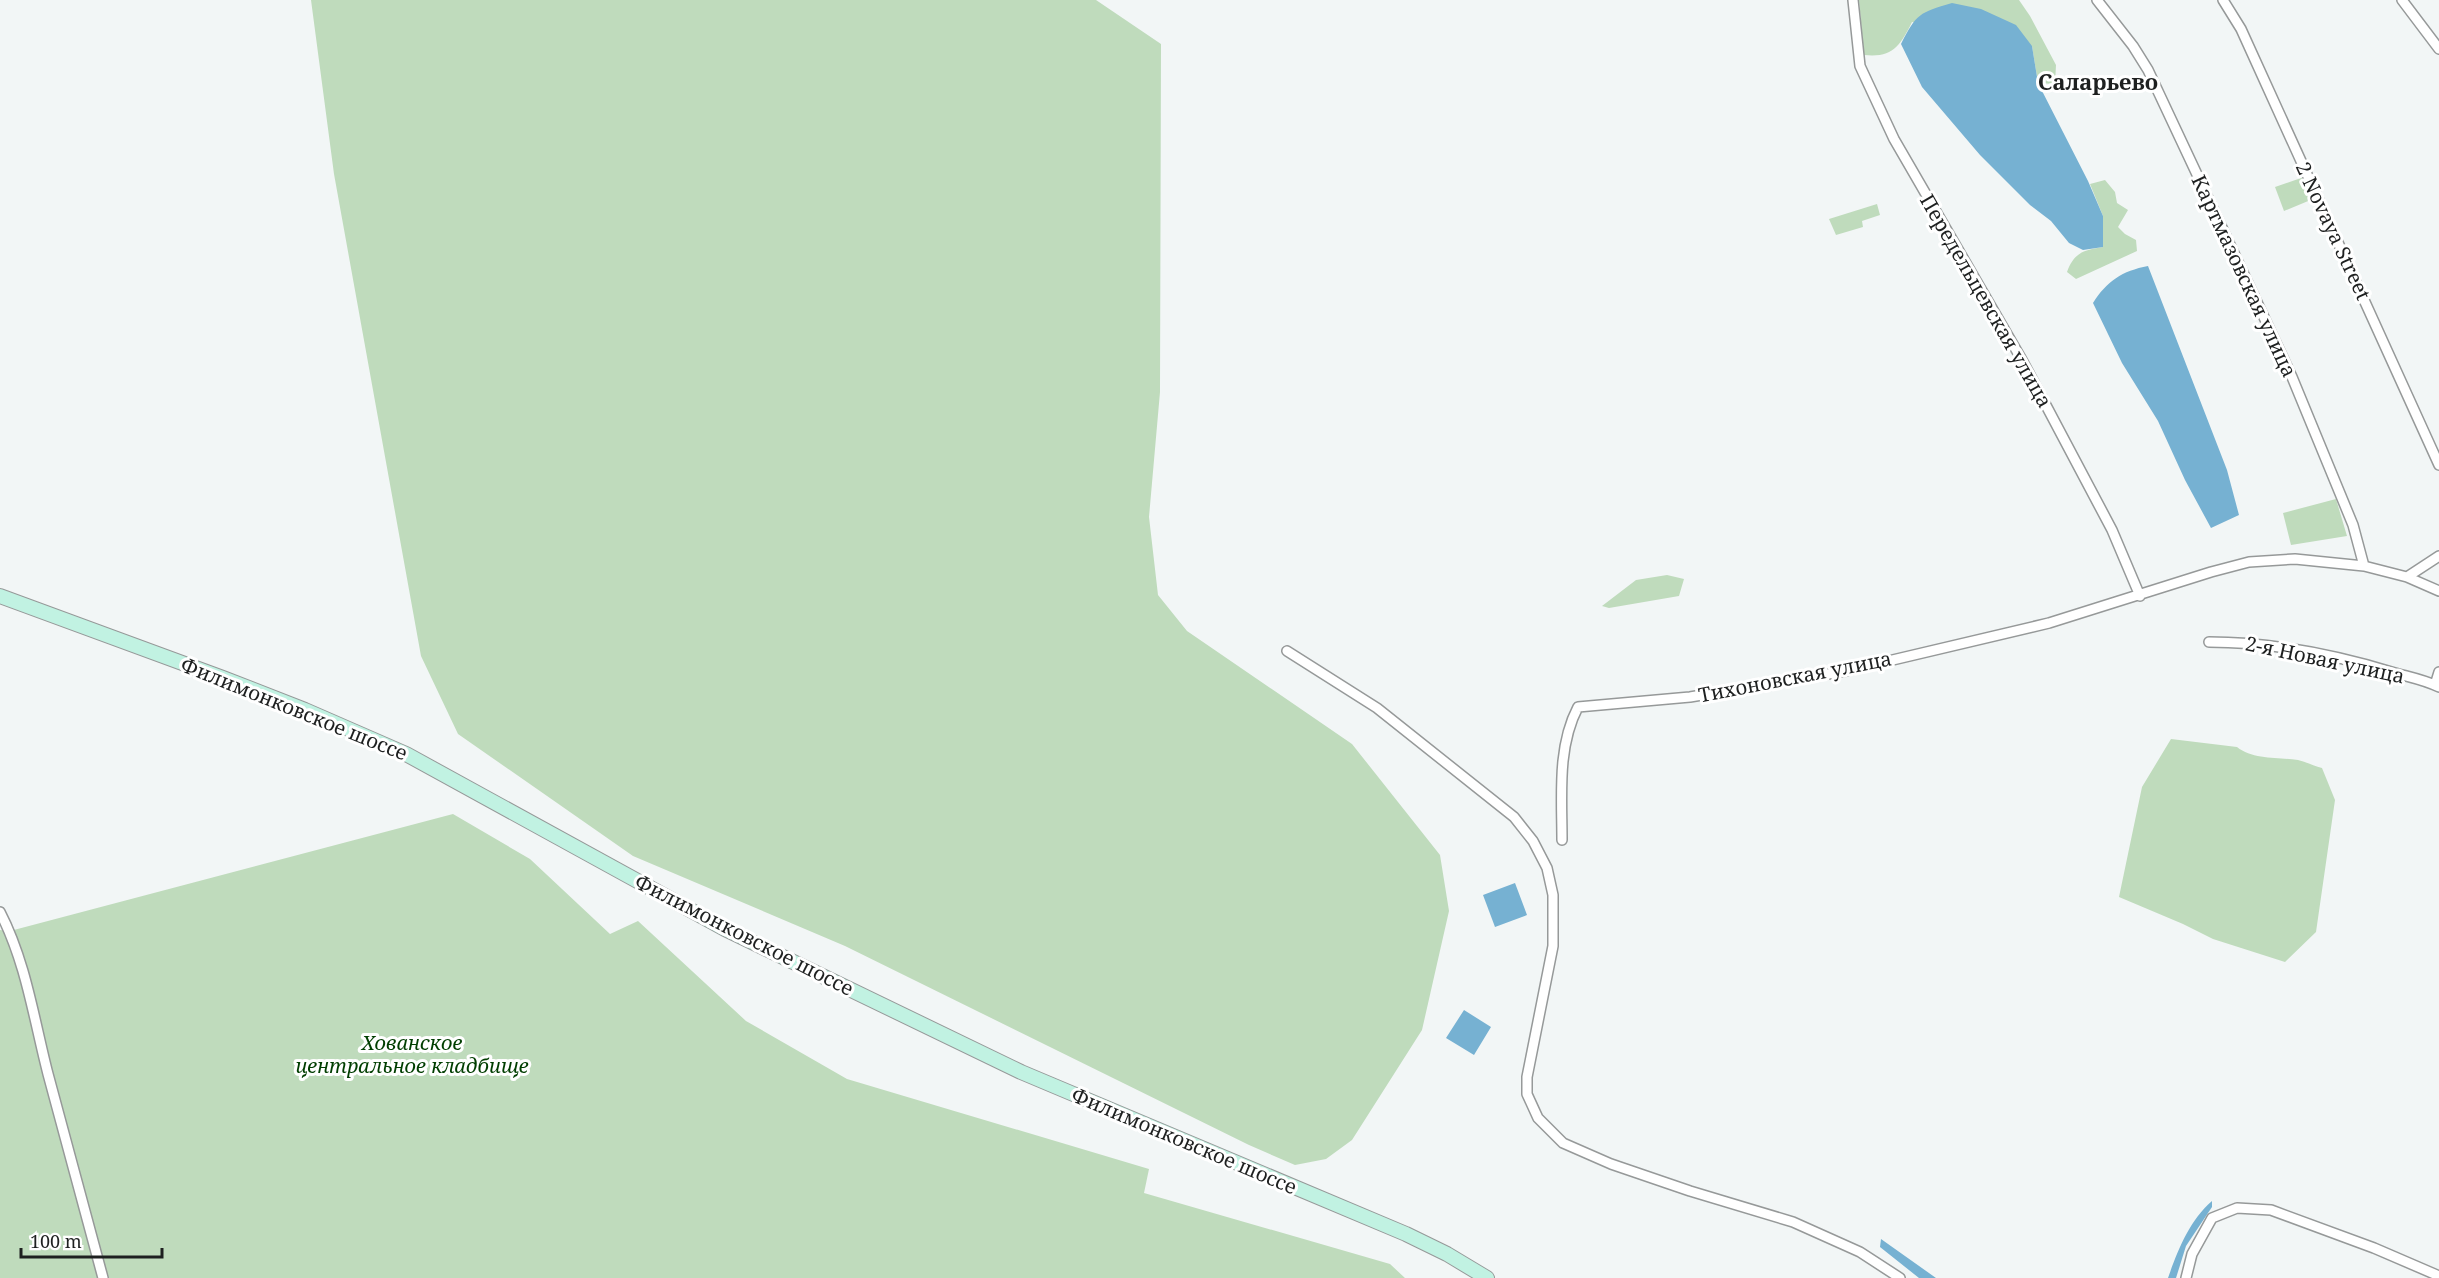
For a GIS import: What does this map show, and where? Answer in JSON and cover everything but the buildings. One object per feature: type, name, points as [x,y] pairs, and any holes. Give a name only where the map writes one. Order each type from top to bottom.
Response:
[{"type":"main road","name":"Филимонковское шоссе","points":[[0,596],[245,687],[406,754],[715,924],[767,950],[1022,1072],[1414,1238],[1486,1278]]},
{"type":"street","name":"Передельцевская улица","points":[[1853,0],[1860,66],[1894,139],[2022,360],[2112,530],[2140,596]]},
{"type":"street","name":"Картмазовская улица","points":[[2097,0],[2133,46],[2148,70],[2292,377],[2353,525],[2364,566]]},
{"type":"street","name":"2 Novaya Street","points":[[2223,0],[2241,28],[2439,465]]},
{"type":"street","points":[[2402,0],[2439,49]]},
{"type":"street","points":[[2407,577],[2439,556]]},
{"type":"street","points":[[2140,596],[2249,562],[2295,559],[2364,566],[2407,577],[2439,591]]},
{"type":"street","name":"Тихоновская улица","points":[[1562,840],[1562,781],[1568,727],[1578,707],[1690,697],[1846,671],[2049,623],[2140,596]]},
{"type":"street","name":"2-я Новая улица","points":[[2209,642],[2240,642],[2329,657],[2372,666],[2437,686]]},
{"type":"street","points":[[1287,651],[1377,708],[1514,818],[1533,841],[1547,868],[1553,895],[1553,946],[1527,1077],[1527,1094],[1539,1118],[1563,1143],[1690,1191],[1793,1222],[1860,1252],[1900,1278]]},
{"type":"street","points":[[2437,686],[2439,672]]},
{"type":"street","points":[[0,912],[20,957],[48,1073],[103,1278]]},
{"type":"street","points":[[2186,1278],[2192,1254],[2212,1218],[2237,1208],[2271,1210],[2374,1248],[2439,1276]]},
{"type":"green space","points":[[311,0],[1096,0],[1161,44],[1160,392],[1149,517],[1158,595],[1187,631],[1352,744],[1440,855],[1449,911],[1422,1030],[1352,1140],[1326,1159],[1295,1165],[1249,1145],[845,946],[633,856],[458,734],[421,656],[334,174]]},
{"type":"green space","points":[[1859,0],[2019,0],[2056,65],[2055,84],[2038,83],[2032,46],[1912,22],[1904,38],[1894,49],[1882,54],[1864,55]]},
{"type":"green space","points":[[2304,177],[2313,199],[2284,211],[2275,187]]},
{"type":"green space","points":[[2105,180],[2115,192],[2117,203],[2128,210],[2118,227],[2136,240],[2137,251],[2076,279],[2067,272],[2073,260],[2085,251],[2103,247],[2103,216],[2090,184]]},
{"type":"green space","points":[[1877,204],[1880,215],[1862,221],[1863,227],[1836,235],[1829,219]]},
{"type":"green space","points":[[2336,499],[2347,536],[2291,545],[2283,513]]},
{"type":"green space","points":[[1667,575],[1684,579],[1679,596],[1609,608],[1602,606],[1636,580]]},
{"type":"green space","points":[[2171,739],[2237,747],[2258,756],[2298,760],[2322,768],[2335,800],[2316,932],[2285,962],[2213,939],[2119,897],[2142,787]]},
{"type":"green space","name":"Хованское центральное кладбище","points":[[453,814],[530,859],[610,934],[638,921],[746,1021],[847,1079],[1149,1169],[1144,1193],[1390,1264],[1405,1278],[0,1278],[0,930],[10,931]]},
{"type":"water","points":[[1952,3],[1981,9],[2016,25],[2032,46],[2038,83],[2088,181],[2103,216],[2103,247],[2083,250],[2069,243],[2051,221],[2030,205],[1980,155],[1922,87],[1901,44],[1915,20],[1932,9]]},
{"type":"water","points":[[2148,266],[2227,470],[2239,515],[2211,528],[2185,480],[2158,421],[2122,363],[2093,303],[2116,278]]},
{"type":"water","points":[[1515,883],[1527,915],[1495,927],[1483,895]]},
{"type":"water","points":[[1464,1010],[1491,1027],[1474,1055],[1446,1038]]},
{"type":"water","points":[[2212,1201],[2212,1207],[2186,1246],[2176,1278],[2168,1278],[2180,1247],[2191,1227]]},
{"type":"water","points":[[1881,1239],[1936,1278],[1919,1278],[1880,1247]]},
{"type":"district","name":"Саларьево","points":[[2098,82]]}]
